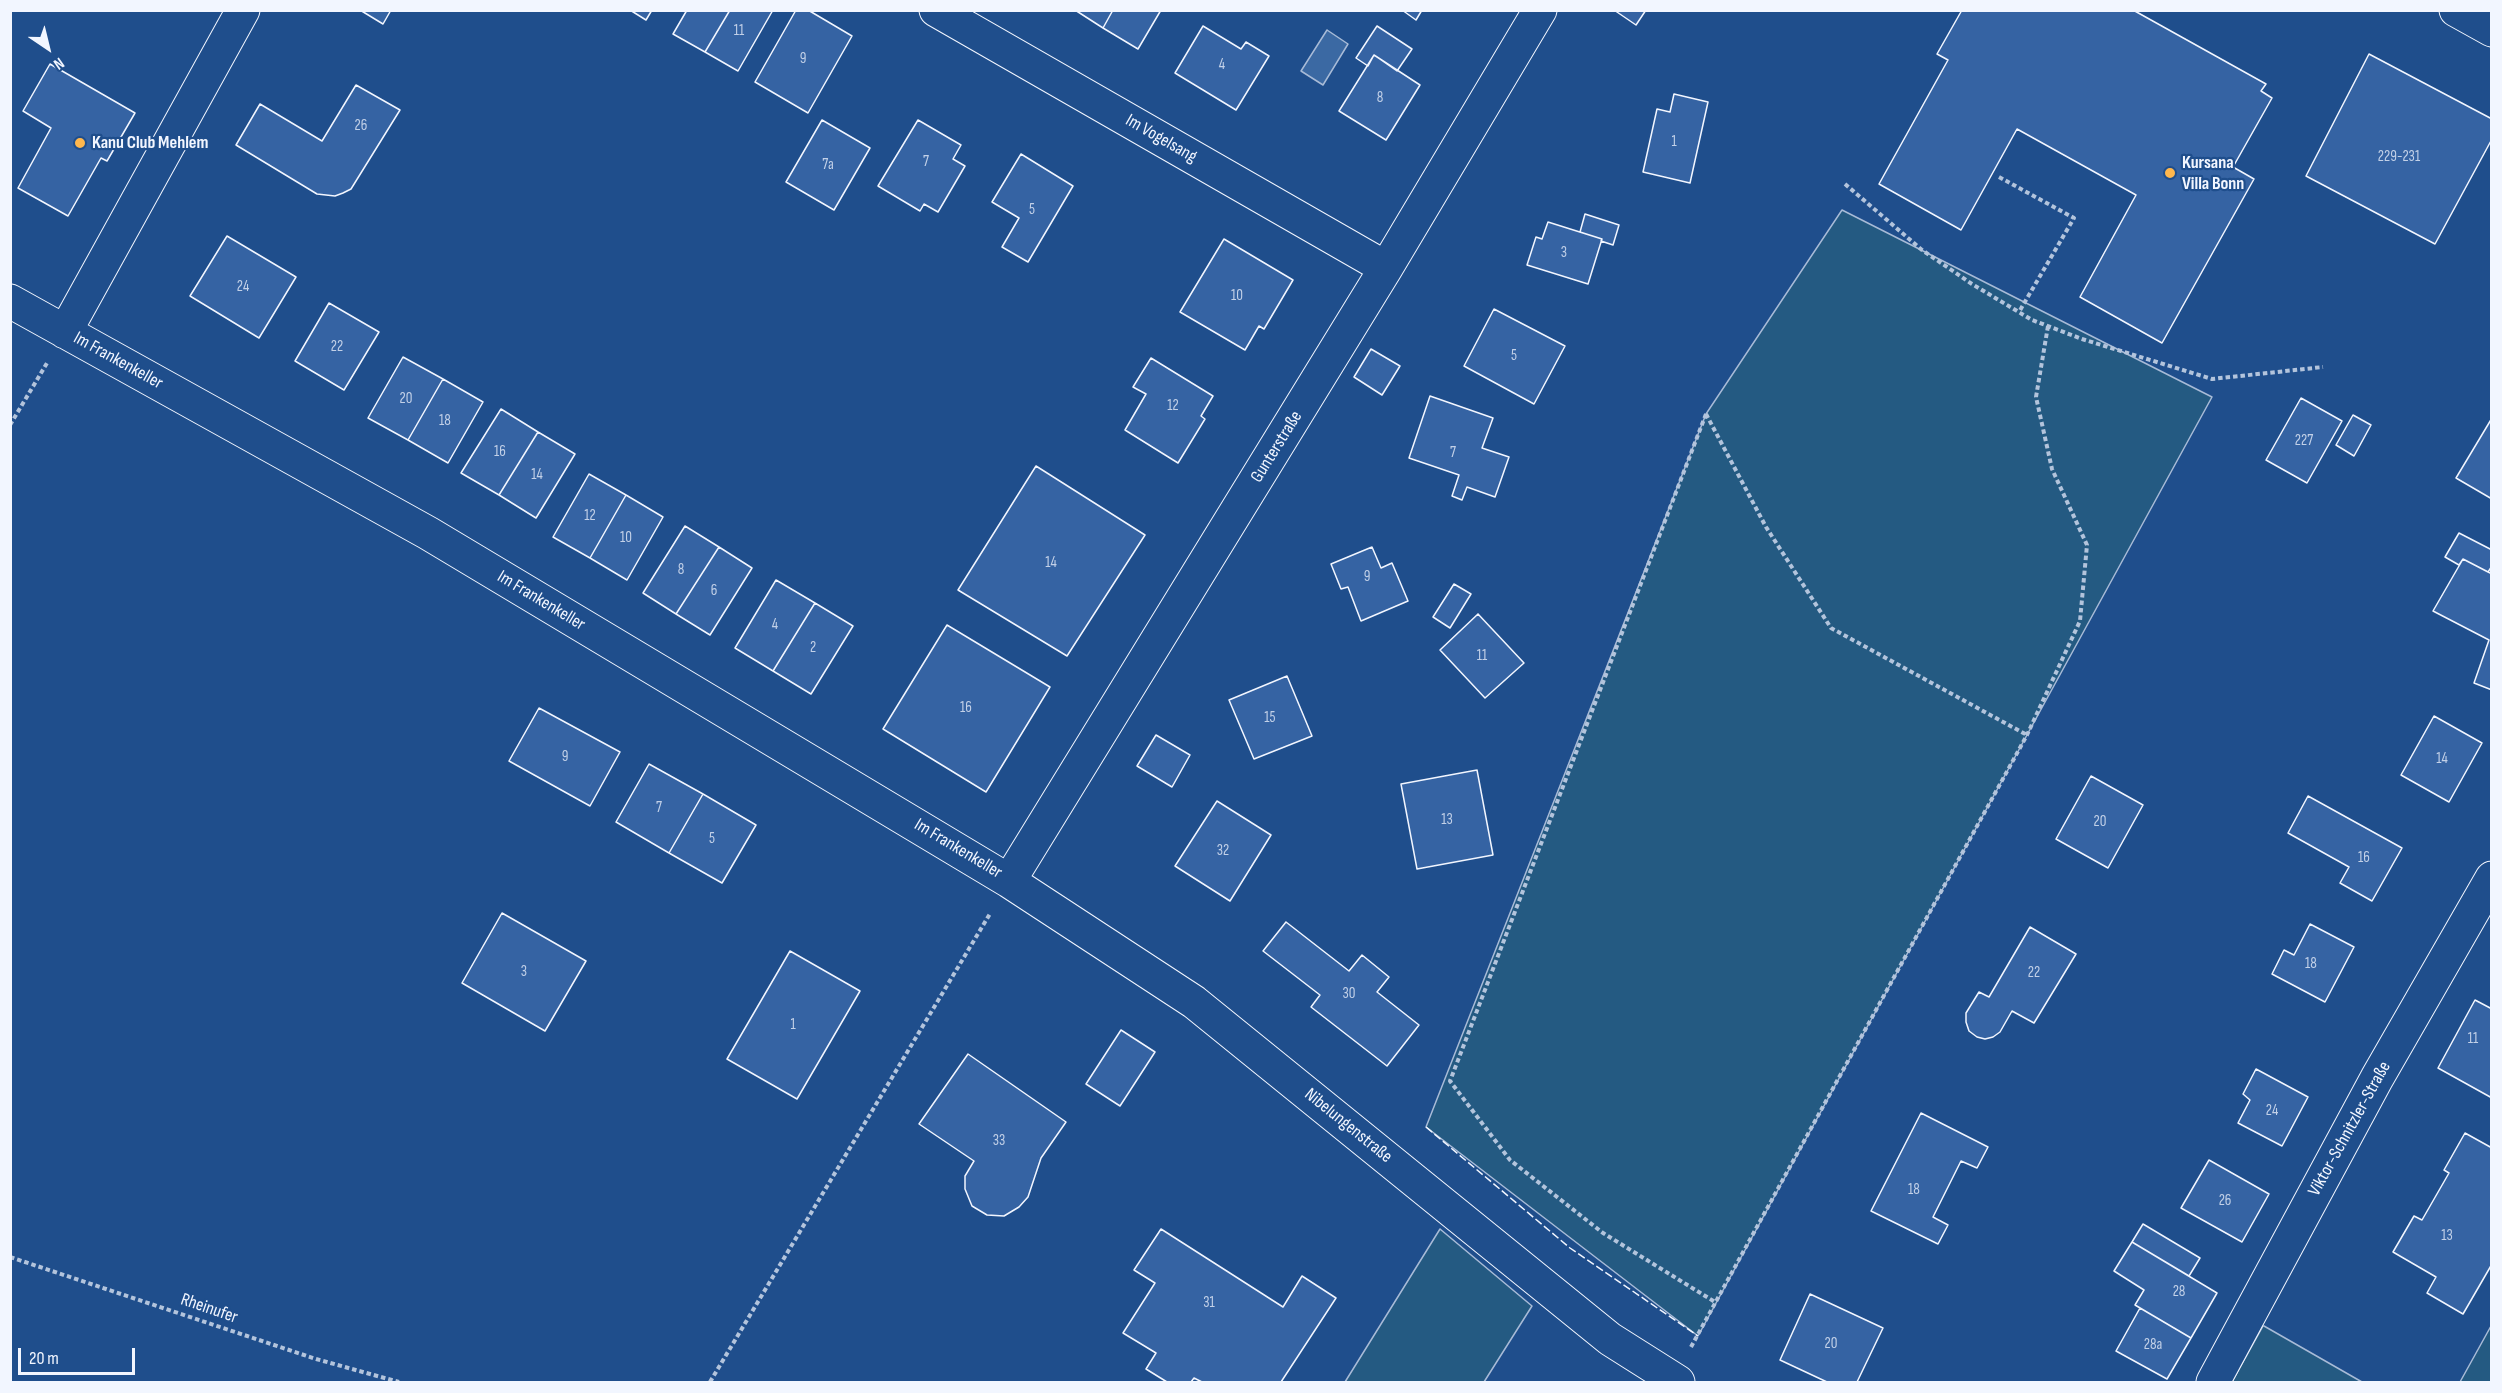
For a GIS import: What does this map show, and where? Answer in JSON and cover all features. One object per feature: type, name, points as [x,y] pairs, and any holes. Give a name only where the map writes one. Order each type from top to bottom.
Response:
[{"type":"street","name":"Im Vogelsang","points":[[936,10],[1386,268]]},
{"type":"street","name":"Gunterstraße","points":[[1010,880],[1386,268],[1540,10]]},
{"type":"street","points":[[2456,10],[2492,30]]},
{"type":"street","name":"Im Frankenkeller","points":[[65,332],[237,21]]},
{"type":"street","name":"Im Frankenkeller","points":[[10,301],[428,532],[692,692],[814,762],[1010,880]]},
{"type":"street","name":"Viktor-Schnitzler-Straße","points":[[2213,1383],[2377,1078],[2492,878]]},
{"type":"street","name":"Nibelungenstraße","points":[[1010,880],[1194,1002],[1610,1339],[1678,1383]]},
{"type":"path","points":[[1999,177],[2074,218],[2019,312]]},
{"type":"path","points":[[1845,184],[1922,250],[1972,284],[2048,326],[2155,364],[2212,379],[2323,367]]},
{"type":"path","points":[[1698,1336],[2027,735],[2080,621],[2087,545],[2052,469],[2036,397],[2048,326]]},
{"type":"path","points":[[10,425],[65,332]]},
{"type":"path","points":[[1715,1302],[1603,1233],[1510,1160],[1450,1081],[1706,414],[1766,527],[1831,628],[2027,735]]},
{"type":"path","points":[[710,1383],[1010,880]]},
{"type":"path","name":"Rheinufer","points":[[10,1257],[316,1359],[399,1383]]},
{"type":"shaded area","points":[[1327,30],[1348,44],[1323,85],[1301,71]]},
{"type":"shaded area","points":[[1842,210],[2212,397],[1698,1336],[1426,1127],[1706,414]]},
{"type":"shaded area","points":[[1440,1229],[1532,1306],[1484,1382],[1345,1382]]},
{"type":"shaded area","points":[[2264,1326],[2362,1382],[2232,1382]]},
{"type":"shaded area","points":[[2491,1326],[2491,1382],[2460,1382]]},
{"type":"building","points":[[360,10],[391,10],[383,24]]},
{"type":"building","points":[[630,10],[652,10],[646,20]]},
{"type":"building","points":[[687,10],[730,10],[705,52],[673,34]]},
{"type":"building","points":[[730,10],[773,10],[738,71],[705,52]]},
{"type":"building","points":[[796,10],[808,10],[852,36],[808,113],[755,82]]},
{"type":"building","points":[[1075,10],[1113,10],[1103,28]]},
{"type":"building","points":[[1113,10],[1161,10],[1138,49],[1103,28]]},
{"type":"building","points":[[1402,10],[1422,10],[1416,20]]},
{"type":"building","points":[[1614,10],[1646,10],[1636,25]]},
{"type":"building","name":"Kursana Villa Bonn","points":[[1962,10],[2133,10],[2266,84],[2261,91],[2272,98],[2233,167],[2254,179],[2162,343],[2080,297],[2136,195],[2017,129],[1961,230],[1879,184],[1948,60],[1937,54]]},
{"type":"building","points":[[1203,26],[1241,49],[1246,42],[1269,56],[1236,110],[1175,73]]},
{"type":"building","points":[[1377,26],[1412,49],[1397,71],[1374,55],[1368,66],[1356,58]]},
{"type":"building","points":[[2369,54],[2492,119],[2492,139],[2435,244],[2306,176]]},
{"type":"building","points":[[1374,55],[1420,85],[1386,140],[1339,111]]},
{"type":"building","name":"Kanu Club Mehlem","points":[[50,64],[135,113],[107,161],[101,158],[68,216],[18,188],[51,128],[23,111]]},
{"type":"building","points":[[356,85],[400,110],[351,189],[343,193],[335,196],[317,194],[236,145],[260,104],[322,141]]},
{"type":"building","points":[[1674,94],[1708,102],[1690,183],[1643,172],[1657,109],[1670,112]]},
{"type":"building","points":[[822,120],[870,148],[834,210],[786,182]]},
{"type":"building","points":[[918,120],[961,145],[953,159],[965,166],[938,212],[924,204],[920,211],[878,186]]},
{"type":"building","points":[[1021,154],[1073,186],[1028,262],[1002,247],[1019,218],[992,202]]},
{"type":"building","points":[[1585,214],[1619,225],[1613,245],[1580,232]]},
{"type":"building","points":[[1548,222],[1602,239],[1588,284],[1527,265],[1536,237],[1542,239]]},
{"type":"building","points":[[227,236],[296,277],[259,338],[190,296]]},
{"type":"building","points":[[1224,239],[1293,280],[1264,329],[1259,326],[1245,350],[1180,312]]},
{"type":"building","points":[[329,303],[379,332],[344,390],[295,361]]},
{"type":"building","points":[[1494,309],[1565,346],[1534,404],[1464,366]]},
{"type":"building","points":[[1371,349],[1400,366],[1382,395],[1354,377]]},
{"type":"building","points":[[403,357],[443,379],[408,440],[368,418]]},
{"type":"building","points":[[1151,358],[1213,396],[1201,416],[1205,419],[1178,463],[1125,430],[1146,394],[1133,387]]},
{"type":"building","points":[[443,379],[483,402],[448,463],[408,440]]},
{"type":"building","points":[[1430,396],[1493,418],[1482,448],[1509,457],[1495,497],[1467,487],[1462,500],[1452,496],[1459,475],[1409,458]]},
{"type":"building","points":[[2301,398],[2342,421],[2307,483],[2266,460]]},
{"type":"building","points":[[501,409],[538,432],[499,495],[461,473]]},
{"type":"building","points":[[2353,415],[2371,425],[2354,456],[2336,445]]},
{"type":"building","points":[[2492,418],[2492,499],[2456,478]]},
{"type":"building","points":[[538,432],[575,454],[536,518],[499,495]]},
{"type":"building","points":[[1036,466],[1145,535],[1067,656],[958,590]]},
{"type":"building","points":[[589,474],[626,495],[590,558],[553,537]]},
{"type":"building","points":[[626,495],[663,517],[627,580],[590,558]]},
{"type":"building","points":[[685,526],[719,547],[676,614],[643,593]]},
{"type":"building","points":[[2459,533],[2492,550],[2492,566],[2488,572],[2463,559],[2459,565],[2445,557]]},
{"type":"building","points":[[719,547],[752,568],[710,635],[676,614]]},
{"type":"building","points":[[1372,547],[1381,568],[1392,563],[1408,601],[1361,621],[1348,587],[1341,589],[1331,564]]},
{"type":"building","points":[[2463,559],[2492,574],[2492,690],[2474,683],[2489,640],[2433,611]]},
{"type":"building","points":[[776,580],[815,603],[773,671],[735,648]]},
{"type":"building","points":[[1454,584],[1471,594],[1450,628],[1433,617]]},
{"type":"building","points":[[815,603],[853,626],[811,694],[773,671]]},
{"type":"building","points":[[1478,614],[1524,663],[1485,698],[1440,650]]},
{"type":"building","points":[[947,625],[1050,687],[986,792],[883,729]]},
{"type":"building","points":[[1287,676],[1312,736],[1254,759],[1229,700]]},
{"type":"building","points":[[539,708],[620,752],[590,806],[509,761]]},
{"type":"building","points":[[2434,716],[2482,743],[2449,802],[2401,775]]},
{"type":"building","points":[[1156,735],[1190,755],[1172,787],[1137,766]]},
{"type":"building","points":[[649,764],[703,794],[669,853],[616,822]]},
{"type":"building","points":[[1477,770],[1493,855],[1417,869],[1401,784]]},
{"type":"building","points":[[2091,776],[2143,805],[2108,868],[2056,839]]},
{"type":"building","points":[[703,794],[756,825],[722,883],[669,853]]},
{"type":"building","points":[[2308,796],[2402,848],[2372,901],[2340,883],[2349,867],[2288,833]]},
{"type":"building","points":[[1217,801],[1271,835],[1230,901],[1175,866]]},
{"type":"building","points":[[502,913],[586,961],[545,1031],[462,983]]},
{"type":"building","points":[[1286,922],[1349,971],[1362,955],[1389,977],[1377,992],[1419,1025],[1387,1066],[1311,1007],[1320,995],[1263,951]]},
{"type":"building","points":[[2310,924],[2354,947],[2325,1002],[2272,974],[2284,950],[2294,955]]},
{"type":"building","points":[[2030,927],[2076,954],[2034,1023],[2012,1011],[2000,1032],[1985,1039],[1977,1037],[1969,1031],[1966,1013],[1979,992],[1989,997]]},
{"type":"building","points":[[790,951],[860,991],[797,1099],[727,1059]]},
{"type":"building","points":[[2475,1000],[2492,1009],[2492,1098],[2438,1068]]},
{"type":"building","points":[[1121,1030],[1155,1052],[1120,1106],[1086,1084]]},
{"type":"building","points":[[968,1054],[1066,1122],[1041,1158],[1028,1197],[1019,1207],[1004,1216],[987,1215],[972,1206],[965,1189],[965,1176],[974,1161],[919,1124]]},
{"type":"building","points":[[2256,1069],[2308,1097],[2282,1146],[2238,1123],[2250,1100],[2243,1094]]},
{"type":"building","points":[[1921,1113],[1988,1147],[1977,1168],[1961,1161],[1933,1217],[1948,1225],[1938,1244],[1871,1211]]},
{"type":"building","points":[[2465,1133],[2492,1148],[2492,1264],[2463,1314],[2427,1293],[2436,1277],[2393,1252],[2414,1216],[2422,1220],[2449,1173],[2444,1170]]},
{"type":"building","points":[[2209,1160],[2269,1194],[2242,1242],[2181,1208]]},
{"type":"building","points":[[2143,1224],[2200,1258],[2189,1276],[2132,1242]]},
{"type":"building","points":[[1161,1229],[1283,1307],[1302,1276],[1336,1298],[1281,1382],[1202,1382],[1194,1378],[1191,1382],[1167,1382],[1146,1369],[1156,1353],[1123,1333],[1155,1283],[1134,1270]]},
{"type":"building","points":[[2132,1242],[2217,1293],[2191,1338],[2135,1305],[2144,1290],[2114,1271]]},
{"type":"building","points":[[1810,1294],[1883,1328],[1857,1382],[1827,1382],[1780,1360]]},
{"type":"building","points":[[2140,1308],[2191,1338],[2167,1379],[2116,1351]]},
{"type":"fence","points":[[1426,1127],[1570,1248],[1698,1336]]},
{"type":"place","name":"Kanu Club Mehlem","points":[[80,143]]},
{"type":"place","name":"Kursana Villa Bonn","points":[[2170,173]]}]
